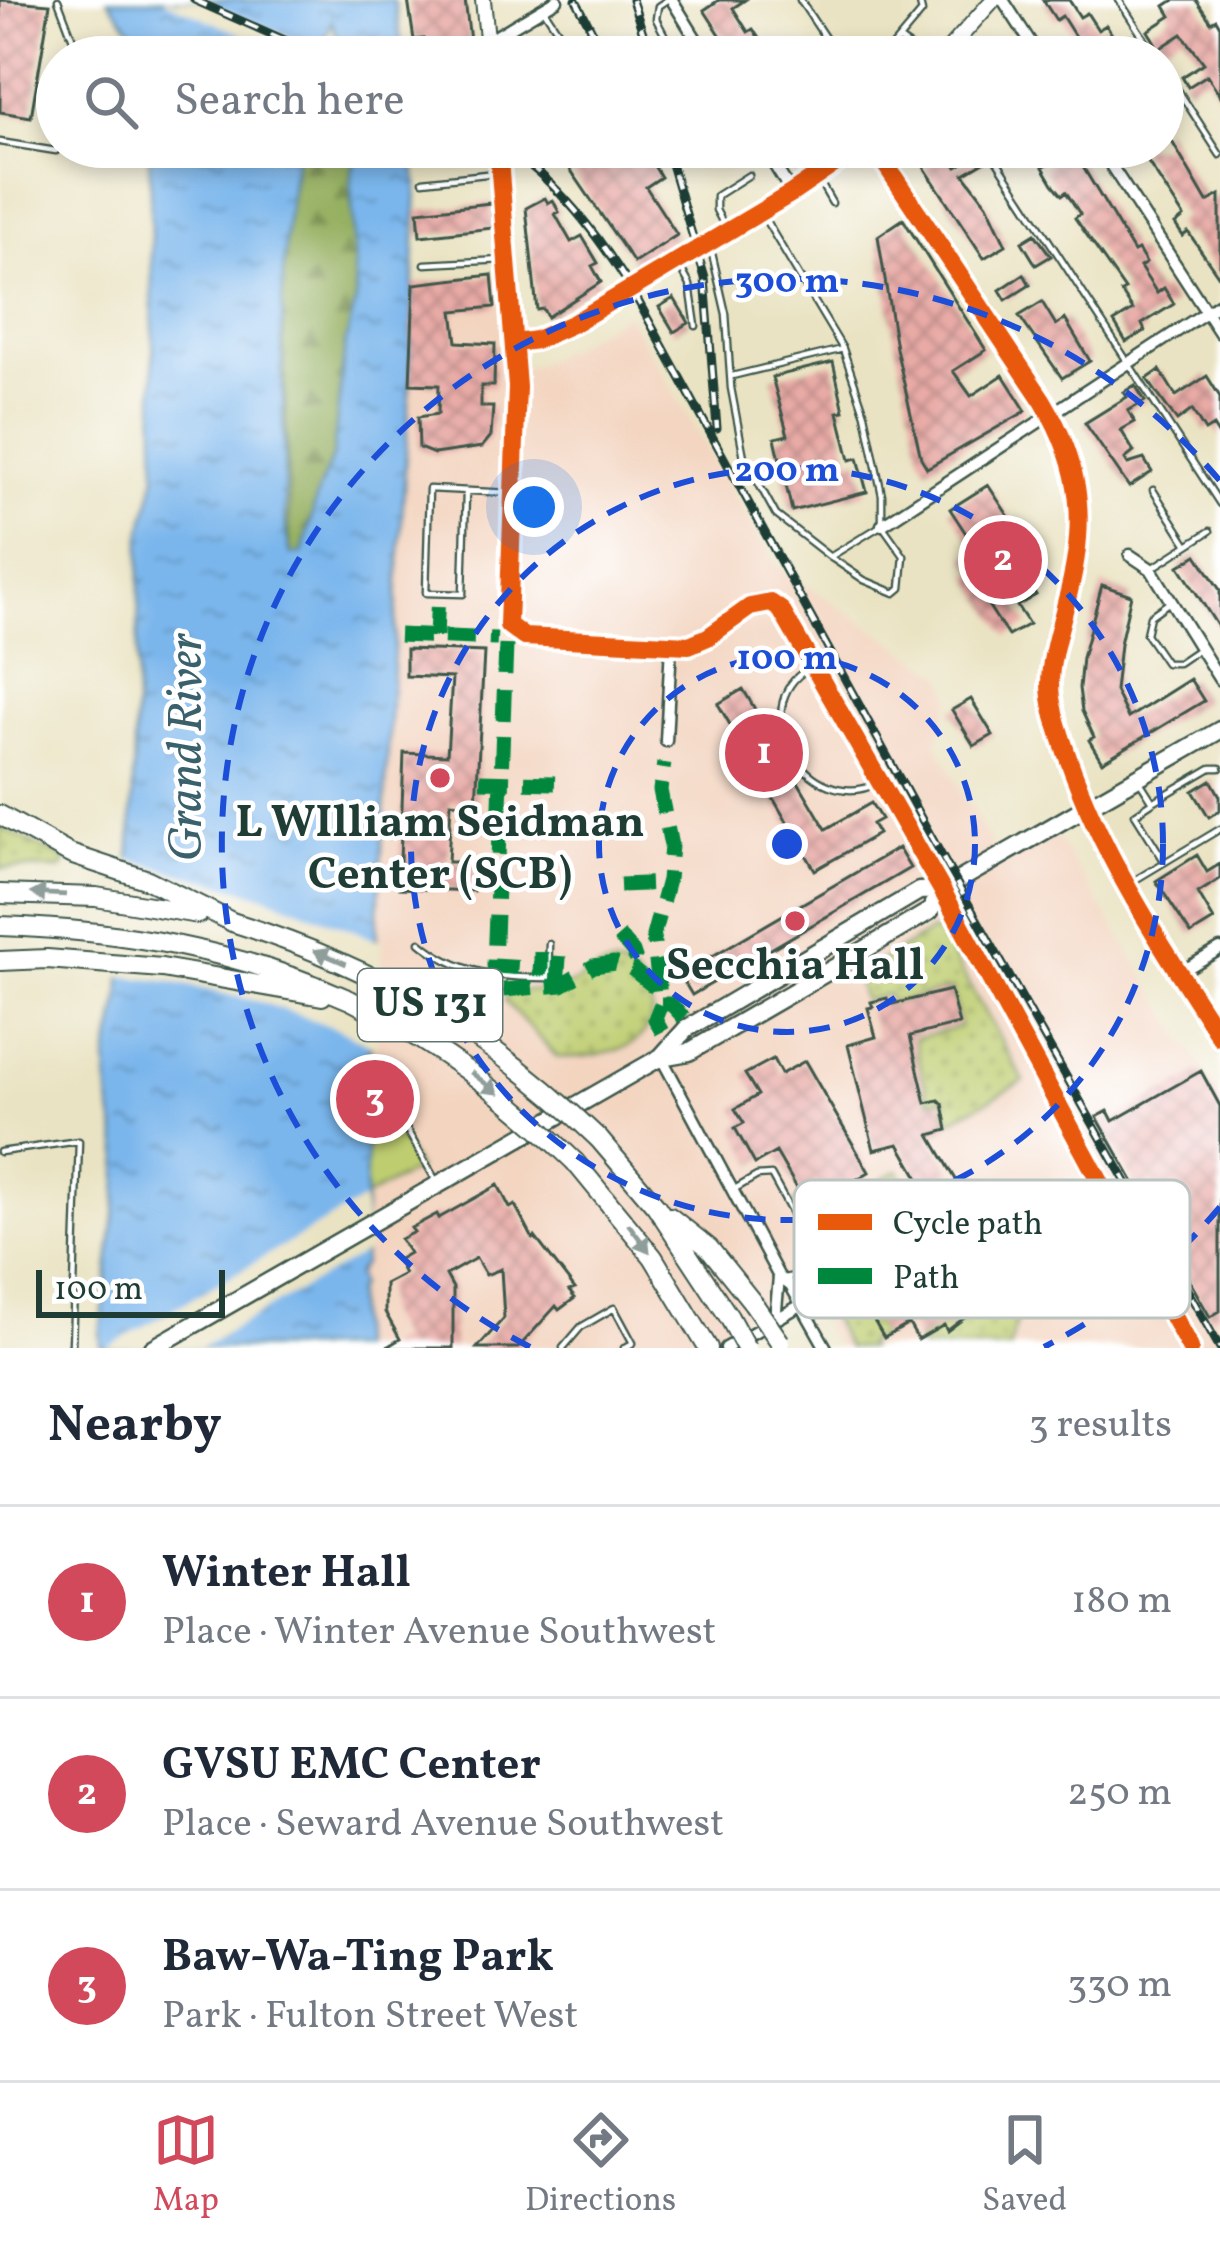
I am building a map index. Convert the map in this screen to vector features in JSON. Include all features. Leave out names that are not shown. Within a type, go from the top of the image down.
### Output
[{"type":"highway","points":[[0,815],[39,840],[148,880],[232,922]]},
{"type":"highway","name":"US 131","points":[[0,894],[96,897],[232,922],[322,953],[435,1008],[502,1054],[599,1139],[656,1206],[746,1348]]},
{"type":"highway","name":"US 131","points":[[0,926],[156,938],[236,958],[350,1000],[422,1040],[476,1076],[575,1162],[632,1227],[697,1338]]},
{"type":"highway","points":[[0,961],[162,968],[350,1000]]},
{"type":"highway","points":[[656,1206],[709,1249],[782,1345]]},
{"type":"main road","points":[[153,1348],[661,1057],[686,1029],[919,891],[942,890],[1220,730]]},
{"type":"street","points":[[483,0],[487,36]]},
{"type":"street","points":[[506,36],[556,0]]},
{"type":"street","points":[[669,0],[693,36]]},
{"type":"street","points":[[960,36],[992,0]]},
{"type":"street","points":[[1003,0],[1026,36]]},
{"type":"street","points":[[501,168],[516,343],[506,620],[512,632],[524,637],[671,645],[701,641],[757,604],[771,603],[787,618],[942,890],[1099,1180]]},
{"type":"street","points":[[776,168],[792,193]]},
{"type":"street","points":[[516,343],[554,334],[830,168]]},
{"type":"street","points":[[888,168],[1052,415],[1082,509],[1080,553],[1057,637],[1050,684],[1058,728],[1087,806],[1125,886],[1220,1037]]},
{"type":"street","points":[[1113,168],[1220,333]]},
{"type":"street","points":[[882,525],[1220,303]]},
{"type":"street","points":[[1130,555],[1150,569],[1220,680]]},
{"type":"street","points":[[666,741],[671,645]]},
{"type":"street","points":[[1179,973],[1220,949]]},
{"type":"street","points":[[661,1057],[779,1277],[794,1292]]},
{"type":"street","points":[[767,1324],[776,1310],[779,1277]]},
{"type":"street","points":[[726,1348],[794,1309]]},
{"type":"street","points":[[809,1318],[826,1348]]},
{"type":"street","points":[[1174,1318],[1190,1348]]},
{"type":"lane","points":[[58,0],[71,36]]},
{"type":"lane","points":[[665,36],[656,19],[658,6],[669,0]]},
{"type":"lane","points":[[800,0],[824,36]]},
{"type":"lane","points":[[904,36],[922,12],[919,0]]},
{"type":"lane","points":[[1119,0],[1142,36]]},
{"type":"lane","points":[[543,8],[561,36]]},
{"type":"lane","points":[[1184,99],[1220,155]]},
{"type":"lane","points":[[0,142],[36,148]]},
{"type":"lane","points":[[1002,168],[1220,504]]},
{"type":"lane","points":[[423,181],[501,173]]},
{"type":"lane","points":[[727,231],[716,210],[716,196],[749,175]]},
{"type":"lane","points":[[817,177],[832,203]]},
{"type":"lane","points":[[709,241],[726,314],[739,441],[754,481],[776,515],[830,557],[895,593],[901,588],[904,556],[882,525],[882,495],[865,414],[843,350],[761,211]]},
{"type":"lane","points":[[425,264],[509,260]]},
{"type":"lane","points":[[676,260],[690,285],[696,326]]},
{"type":"lane","points":[[730,377],[843,350]]},
{"type":"lane","points":[[466,492],[463,594],[426,593],[429,489],[511,493]]},
{"type":"lane","points":[[1153,490],[1188,545]]},
{"type":"lane","points":[[830,557],[882,525]]},
{"type":"lane","points":[[1150,569],[1210,531]]},
{"type":"lane","points":[[1171,601],[1157,609],[1147,625],[1146,634],[1154,647],[1171,664],[1200,648]]},
{"type":"lane","points":[[814,666],[797,677],[784,700],[789,749],[807,774],[833,788],[856,789],[880,782]]},
{"type":"lane","points":[[1165,862],[1135,814],[1211,768],[1220,768]]},
{"type":"lane","points":[[1137,777],[1153,802]]},
{"type":"lane","points":[[1125,886],[1220,829]]},
{"type":"lane","points":[[420,942],[449,963],[517,978],[548,978],[549,944]]},
{"type":"lane","points":[[400,1118],[438,1184]]},
{"type":"lane","points":[[0,1152],[79,1141],[69,1348]]},
{"type":"lane","points":[[733,1190],[757,1176],[771,1175],[794,1216]]},
{"type":"lane","points":[[779,1277],[794,1278]]},
{"type":"lane","points":[[563,1348],[581,1327],[614,1308],[633,1342],[624,1348]]},
{"type":"shaded area","points":[[501,274],[506,372],[537,365],[627,314],[775,565],[943,675],[951,698],[936,743],[998,857],[1051,827],[1220,1096],[1220,1348],[836,1348],[819,1318],[1190,1318],[1190,1180],[794,1180],[794,1287],[689,1348],[357,1348],[355,1292],[356,1275],[363,1264],[369,1062],[410,388],[412,286]]},
{"type":"green space","points":[[295,168],[353,168],[356,301],[345,345],[333,455],[302,554],[290,555],[282,290]]},
{"type":"green space","points":[[0,827],[66,860],[61,869],[0,868]]},
{"type":"green space","points":[[931,931],[940,934],[1024,1081],[948,1122],[945,1097],[929,1101],[914,1039],[960,1027],[952,989],[892,1003],[887,994],[863,1001],[856,976]]},
{"type":"green space","points":[[615,966],[638,979],[652,1012],[642,1035],[615,1051],[557,1057],[505,1001],[512,992],[557,989]]},
{"type":"green space","points":[[369,1062],[385,1064],[380,1133],[401,1139],[417,1169],[363,1199]]},
{"type":"green space","points":[[898,1170],[904,1180],[880,1180]]},
{"type":"green space","points":[[832,1318],[872,1318],[882,1335],[866,1343],[868,1348],[847,1348]]},
{"type":"green space","points":[[964,1318],[1017,1318],[1010,1348],[922,1348],[918,1340],[944,1325],[948,1330]]},
{"type":"water","points":[[108,0],[394,0],[400,36],[337,36],[332,21],[326,36],[136,36]]},
{"type":"water","name":"Grand River","points":[[149,168],[295,168],[282,300],[284,504],[291,554],[302,554],[333,455],[345,345],[356,300],[353,168],[415,168],[410,388],[369,1062],[363,1264],[356,1275],[355,1292],[357,1348],[101,1348],[119,1150],[107,1062],[120,997],[131,841],[141,536],[156,475]]},
{"type":"pier","points":[[163,0],[204,0],[286,36],[244,36]]},
{"type":"pier","points":[[124,858],[266,896],[383,942],[376,1048],[264,1003],[172,982],[116,976]]},
{"type":"pier","points":[[363,1200],[368,1251],[200,1348],[106,1348]]},
{"type":"building","points":[[0,0],[50,4],[45,36],[36,36],[31,117],[0,112]]},
{"type":"building","points":[[408,0],[465,0],[469,36],[413,36]]},
{"type":"building","points":[[719,0],[745,0],[733,8],[748,32],[753,29],[757,36],[721,36],[704,10]]},
{"type":"building","points":[[1043,0],[1069,0],[1080,17],[1087,13],[1098,30],[1106,25],[1113,36],[1075,36],[1062,16],[1056,20]]},
{"type":"building","points":[[1174,0],[1196,0],[1211,22],[1216,19],[1220,26],[1220,95],[1207,75],[1188,87],[1184,76],[1204,63],[1182,34],[1151,36],[1148,31],[1171,16],[1165,6]]},
{"type":"building","points":[[1184,162],[1207,202],[1220,195],[1220,278],[1188,232],[1183,236],[1175,224],[1184,217],[1152,168],[1184,168]]},
{"type":"building","points":[[569,168],[655,168],[661,177],[646,187],[677,235],[634,263]]},
{"type":"building","points":[[925,168],[974,168],[964,174],[987,204],[1006,245],[984,258]]},
{"type":"building","points":[[1044,168],[1084,168],[1134,252],[1138,250],[1146,263],[1140,267],[1157,293],[1164,288],[1174,304],[1142,324],[1145,331],[1126,342],[1114,322],[1133,310],[1121,292],[1125,290],[1075,218],[1080,214],[1066,192],[1062,195]]},
{"type":"building","points":[[545,198],[548,203],[553,200],[559,212],[555,214],[571,242],[582,236],[598,263],[592,266],[601,282],[547,317],[543,309],[537,310],[526,208]]},
{"type":"building","points":[[491,203],[493,228],[420,236],[418,211]]},
{"type":"building","points":[[903,219],[986,350],[953,371],[971,396],[1003,375],[1026,411],[927,468],[896,348],[878,236]]},
{"type":"building","points":[[1035,234],[1051,256],[1036,265],[1022,242]]},
{"type":"building","points":[[1024,274],[1030,285],[1006,300],[1000,290]]},
{"type":"building","points":[[492,275],[495,307],[453,311],[457,342],[495,344],[494,386],[481,386],[481,407],[493,407],[491,436],[482,447],[434,454],[419,448],[418,417],[438,414],[439,385],[410,384],[414,284]]},
{"type":"building","points":[[674,298],[689,323],[674,332],[659,307]]},
{"type":"building","points":[[1042,302],[1056,325],[1065,319],[1090,361],[1062,378],[1019,316]]},
{"type":"building","points":[[833,362],[844,411],[838,412],[850,460],[858,458],[867,492],[792,511],[775,438],[788,435],[772,377]]},
{"type":"building","points":[[1160,370],[1176,396],[1207,376],[1220,397],[1220,437],[1213,426],[1205,431],[1192,410],[1177,421],[1147,379]]},
{"type":"building","points":[[1135,385],[1145,401],[1128,411],[1135,422],[1121,430],[1134,452],[1125,459],[1128,464],[1144,459],[1152,472],[1129,487],[1085,423],[1127,397],[1124,392]]},
{"type":"building","points":[[988,485],[1040,564],[1024,575],[1036,595],[1017,606],[1029,624],[1008,636],[970,577],[977,573],[966,557],[976,549],[950,509]]},
{"type":"building","points":[[1197,555],[1220,590],[1220,630],[1179,566]]},
{"type":"building","points":[[1102,585],[1131,595],[1115,691],[1128,718],[1190,679],[1204,701],[1102,762],[1089,740],[1094,737],[1082,711],[1079,688],[1082,658]]},
{"type":"building","name":"L WIlliam Seidman Center (SCB)","points":[[406,649],[484,652],[476,804],[451,802],[448,862],[473,862],[473,891],[399,888],[404,753],[447,755],[452,678],[406,676]]},
{"type":"building","points":[[743,689],[826,829],[871,803],[881,819],[872,824],[878,834],[815,870],[718,704]]},
{"type":"building","points":[[971,699],[993,735],[974,746],[952,710]]},
{"type":"building","points":[[1211,780],[1220,796],[1220,810],[1209,817],[1193,791]]},
{"type":"building","name":"Secchia Hall","points":[[898,848],[910,868],[692,995],[680,975]]},
{"type":"building","points":[[1197,855],[1207,872],[1220,864],[1220,879],[1198,893],[1214,920],[1191,934],[1156,881]]},
{"type":"building","points":[[950,990],[959,1024],[910,1036],[926,1103],[939,1100],[943,1104],[948,1130],[930,1135],[956,1180],[920,1180],[899,1144],[874,1150],[848,1045],[876,1037],[868,1008],[873,1007],[871,1002],[887,998],[889,1005]]},
{"type":"building","points":[[773,1059],[781,1074],[805,1061],[869,1172],[856,1180],[794,1183],[776,1152],[755,1164],[735,1128],[744,1123],[735,1109],[758,1095],[745,1074]]},
{"type":"building","points":[[1201,1071],[1220,1106],[1220,1311],[1210,1317],[1190,1282],[1190,1180],[1133,1180],[1097,1117],[1108,1111],[1113,1121]]},
{"type":"building","points":[[498,1185],[510,1208],[515,1205],[533,1239],[575,1289],[569,1291],[575,1298],[559,1310],[556,1306],[518,1348],[477,1348],[504,1318],[501,1269],[486,1275],[476,1258],[446,1275],[453,1288],[453,1348],[385,1348],[400,1339],[385,1312],[385,1284],[404,1274],[397,1260],[409,1253],[400,1239],[414,1232],[411,1228]]},
{"type":"building","points":[[872,1318],[964,1318],[947,1331],[944,1325],[918,1340],[909,1324],[884,1338]]},
{"type":"railway","points":[[194,0],[275,36]]},
{"type":"railway","points":[[576,0],[595,36]]},
{"type":"railway","points":[[632,0],[644,36]]},
{"type":"railway","points":[[532,168],[576,211],[631,288],[1125,1180]]},
{"type":"railway","points":[[672,168],[705,278],[717,428]]},
{"type":"railway","points":[[1190,1295],[1220,1348]]},
{"type":"marked path","points":[[436,637],[438,593]]},
{"type":"marked path","points":[[399,635],[497,639]]},
{"type":"marked path","points":[[506,645],[494,966],[541,969],[541,952]]},
{"type":"marked path","points":[[662,1032],[655,1019],[661,1004],[653,936],[668,880],[671,846],[660,790],[664,763]]},
{"type":"marked path","points":[[480,781],[556,783]]},
{"type":"marked path","points":[[620,885],[667,883]]},
{"type":"marked path","points":[[619,936],[633,952],[640,973]]},
{"type":"marked path","points":[[557,986],[560,944]]},
{"type":"marked path","points":[[503,990],[562,985],[594,966],[614,963],[632,969],[657,989]]},
{"type":"marked path","points":[[661,1004],[671,1004],[684,1018]]},
{"type":"cycle path","points":[[500,168],[517,387],[508,625],[524,637],[689,645],[750,607],[771,603],[781,610],[942,890],[1099,1180]]},
{"type":"cycle path","points":[[516,343],[536,340],[574,323],[828,168]]},
{"type":"cycle path","points":[[888,168],[1043,401],[1067,451],[1079,524],[1073,575],[1050,674],[1056,720],[1081,793],[1115,865],[1220,1037]]},
{"type":"cycle path","points":[[1174,1318],[1190,1348]]},
{"type":"place","name":"GVSU EMC Center","points":[[1003,560]]},
{"type":"place","name":"Winter Hall","points":[[764,753]]},
{"type":"place","name":"L WIlliam Seidman Center (SCB)","points":[[440,778]]},
{"type":"place","name":"Secchia Hall","points":[[795,921]]},
{"type":"place","name":"Baw-Wa-Ting Park","points":[[375,1099]]}]
